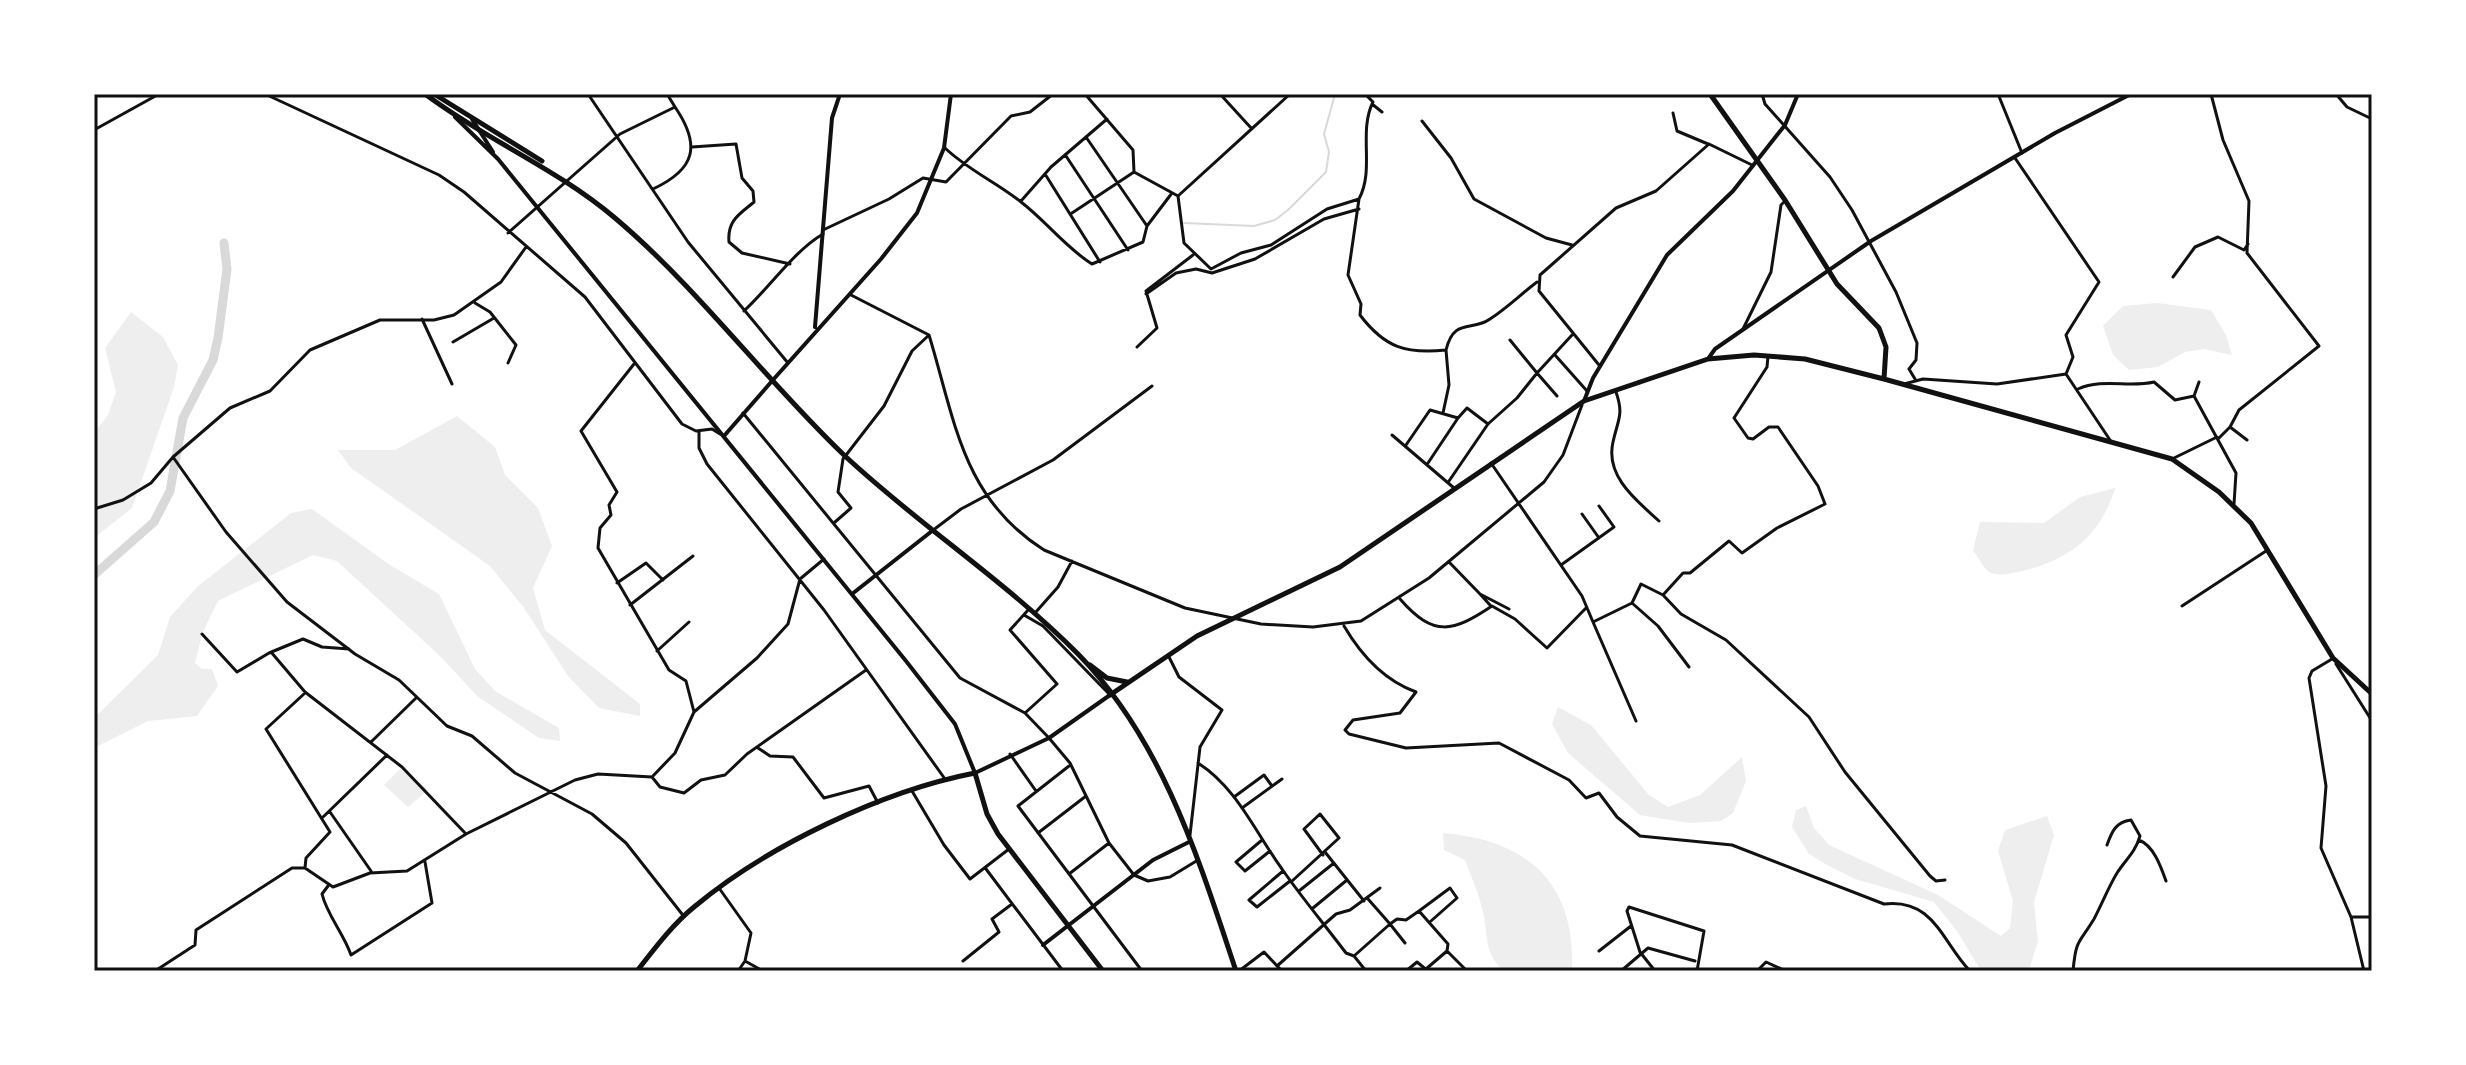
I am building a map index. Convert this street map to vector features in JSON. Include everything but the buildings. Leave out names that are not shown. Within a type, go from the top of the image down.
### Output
[{"type":"main road","points":[[425,94],[454,116],[548,168]]},
{"type":"main road","points":[[1710,94],[1785,200],[1827,270],[1879,328],[1886,347],[1884,379]]},
{"type":"main road","points":[[436,95],[566,180],[615,218],[846,456],[1107,678],[1130,682]]},
{"type":"main road","points":[[1110,695],[1231,618],[1328,574],[1584,401],[1708,359],[1768,355],[1805,359],[1884,379],[2172,459],[2234,504],[2269,549],[2333,658],[2372,694]]},
{"type":"main road","points":[[1081,657],[1110,695],[1169,788],[1199,859],[1237,971]]},
{"type":"main road","points":[[637,971],[685,915],[719,888],[822,825],[945,779],[975,773],[987,814],[1009,849],[1103,971]]},
{"type":"street","points":[[94,130],[159,94]]},
{"type":"street","points":[[265,94],[439,175],[464,192],[508,233],[564,276],[600,312],[634,364],[682,424],[699,431],[712,429],[724,436]]},
{"type":"street","points":[[588,94],[688,242],[788,363]]},
{"type":"street","points":[[653,189],[681,172],[692,147],[689,129],[667,94]]},
{"type":"street","points":[[815,330],[832,118],[840,94]]},
{"type":"street","points":[[724,436],[903,233],[933,178],[944,148],[951,94]]},
{"type":"street","points":[[744,311],[823,232],[923,178],[946,182],[1011,116],[1030,112],[1053,94]]},
{"type":"street","points":[[1085,94],[1133,150],[1134,172]]},
{"type":"street","points":[[1220,94],[1252,129]]},
{"type":"street","points":[[1178,196],[1290,94]]},
{"type":"street","points":[[1365,94],[1382,112]]},
{"type":"street","points":[[1762,94],[1765,104],[1830,177],[1871,241],[1917,343],[1916,360],[1909,369],[1915,379]]},
{"type":"street","points":[[850,294],[929,335],[958,441],[985,495],[1026,539],[1174,605],[1261,624],[1344,626],[1361,621],[1400,599],[1544,482],[1563,455],[1587,391],[1667,255],[1725,200],[1785,125],[1798,94]]},
{"type":"street","points":[[1998,94],[2022,153]]},
{"type":"street","points":[[1708,359],[1715,349],[1871,241],[2131,94]]},
{"type":"street","points":[[2172,459],[2218,438],[2230,427],[2239,410],[2319,346],[2247,253],[2249,201],[2223,140],[2211,94]]},
{"type":"street","points":[[2336,94],[2347,107],[2372,119]]},
{"type":"street","points":[[1372,104],[1365,143],[1367,167],[1348,275],[1361,304],[1360,315],[1384,343],[1424,351],[1446,350]]},
{"type":"street","points":[[508,233],[617,137],[675,107]]},
{"type":"street","points":[[1673,113],[1677,131],[1752,165]]},
{"type":"street","points":[[467,114],[498,159]]},
{"type":"street","points":[[454,116],[498,159],[852,594],[955,724],[975,773],[1049,738],[1110,695],[1029,613]]},
{"type":"street","points":[[1021,201],[1045,174],[1107,119]]},
{"type":"street","points":[[1422,121],[1451,158],[1474,199],[1546,238],[1572,245]]},
{"type":"street","points":[[944,148],[964,167],[985,176],[1021,201],[1092,264],[1128,250],[1147,238],[1147,226],[1086,136]]},
{"type":"street","points":[[692,147],[736,144],[742,178],[753,191],[754,202],[733,218],[729,242],[742,253],[790,264]]},
{"type":"street","points":[[1601,366],[1572,335],[1539,291],[1540,275],[1616,208],[1662,186],[1708,144]]},
{"type":"street","points":[[1065,155],[1128,250]]},
{"type":"street","points":[[2015,158],[2099,282],[2066,335],[2073,357],[2066,374]]},
{"type":"street","points":[[1072,213],[1134,172]]},
{"type":"street","points":[[1134,172],[1178,196]]},
{"type":"street","points":[[1045,174],[1100,262]]},
{"type":"street","points":[[1147,226],[1172,193]]},
{"type":"street","points":[[1178,196],[1184,243],[1204,267],[1217,267],[1241,253],[1271,245],[1327,209],[1359,199]]},
{"type":"street","points":[[1742,332],[1771,272],[1781,205],[1785,200]]},
{"type":"street","points":[[1146,294],[1176,273],[1196,269],[1212,273],[1255,259],[1324,219],[1359,209]]},
{"type":"street","points":[[2173,277],[2201,243],[2218,237],[2244,250],[2248,244]]},
{"type":"street","points":[[94,509],[135,494],[151,483],[173,457],[230,408],[270,391],[310,350],[327,340],[380,320],[454,315],[501,282],[526,247]]},
{"type":"street","points":[[1146,294],[1193,255]]},
{"type":"street","points":[[1443,413],[1449,385],[1446,350],[1455,331],[1472,323],[1487,322],[1539,281]]},
{"type":"street","points":[[1137,347],[1157,328],[1146,294]]},
{"type":"street","points":[[475,303],[494,318],[516,345],[508,363]]},
{"type":"street","points":[[453,342],[494,318]]},
{"type":"street","points":[[422,319],[452,384]]},
{"type":"street","points":[[835,522],[851,508],[838,492],[846,456],[884,406],[912,351],[929,335]]},
{"type":"street","points":[[1449,481],[1488,424],[1517,398],[1572,335]]},
{"type":"street","points":[[1510,340],[1557,396]]},
{"type":"street","points":[[1554,353],[1587,391]]},
{"type":"street","points":[[1663,595],[1683,573],[1690,573],[1729,541],[1742,553],[1777,528],[1825,504],[1818,486],[1778,427],[1769,427],[1753,439],[1748,438],[1734,418],[1767,367],[1768,355]]},
{"type":"street","points":[[634,364],[581,431],[617,492],[609,505],[612,514],[601,525],[598,539],[601,557],[669,670],[686,681],[694,712]]},
{"type":"street","points":[[1902,385],[1915,379],[1997,384],[2066,374]]},
{"type":"street","points":[[2066,374],[2110,440]]},
{"type":"street","points":[[2078,389],[2096,383],[2138,387],[2154,382],[2175,400],[2194,396]]},
{"type":"street","points":[[2199,382],[2194,396],[2236,473],[2234,504]]},
{"type":"street","points":[[852,594],[932,531],[985,495],[1053,460],[1152,386]]},
{"type":"street","points":[[1615,388],[1622,411],[1611,453],[1613,464],[1626,490],[1659,521]]},
{"type":"street","points":[[1428,463],[1467,408],[1488,424]]},
{"type":"street","points":[[1406,445],[1430,410],[1458,418]]},
{"type":"street","points":[[743,413],[960,678],[1025,713],[1049,738],[1071,765],[1109,843],[1134,875],[1148,881],[1170,877],[1199,859]]},
{"type":"street","points":[[2230,427],[2247,440]]},
{"type":"street","points":[[699,431],[701,455],[767,542],[800,579],[945,779]]},
{"type":"street","points":[[1392,435],[1454,488]]},
{"type":"street","points":[[173,457],[226,532],[279,594],[349,649],[399,680],[447,726],[472,736],[507,767],[606,825],[685,915]]},
{"type":"street","points":[[1491,463],[1521,503],[1586,608],[1636,721]]},
{"type":"street","points":[[1561,565],[1614,527],[1599,506]]},
{"type":"street","points":[[1582,514],[1599,538]]},
{"type":"street","points":[[2182,606],[2269,549]]},
{"type":"street","points":[[629,606],[693,556]]},
{"type":"street","points":[[652,777],[678,749],[694,712],[757,658],[788,624],[800,579],[824,559]]},
{"type":"street","points":[[1025,713],[1057,684],[1010,630],[1058,587],[1072,561]]},
{"type":"street","points":[[1449,562],[1492,606],[1515,619],[1547,648],[1586,608]]},
{"type":"street","points":[[616,584],[646,563],[663,580]]},
{"type":"street","points":[[1593,622],[1632,603],[1639,585],[1663,595],[1681,614],[1726,640],[1809,717],[1845,772],[1933,879],[1945,880]]},
{"type":"street","points":[[1480,594],[1509,609]]},
{"type":"street","points":[[1400,599],[1427,623],[1442,628],[1463,625],[1492,606]]},
{"type":"street","points":[[1632,603],[1658,626],[1689,667]]},
{"type":"street","points":[[657,651],[689,622]]},
{"type":"street","points":[[1344,626],[1370,662],[1398,684],[1416,692],[1400,713],[1353,720],[1345,730],[1349,734],[1406,748],[1488,742],[1508,746],[1569,780],[1586,798],[1599,793],[1617,817],[1640,836],[1732,845],[1884,904],[1899,902],[1932,917],[1970,971]]},
{"type":"street","points":[[202,634],[234,672],[303,639],[322,647],[349,649]]},
{"type":"street","points":[[271,652],[305,692],[428,790],[466,834]]},
{"type":"street","points":[[1043,945],[1134,875],[1191,838],[1200,747],[1222,710],[1179,677],[1169,655]]},
{"type":"street","points":[[2364,971],[2351,917],[2332,880],[2319,839],[2326,786],[2309,678],[2312,671],[2333,658],[2372,721]]},
{"type":"street","points":[[425,860],[432,903],[351,955],[343,934],[324,902],[322,894],[328,886],[372,872],[399,874],[466,834],[590,775],[652,777],[668,790],[684,793],[701,780],[722,777],[866,669]]},
{"type":"street","points":[[305,692],[266,729],[330,836],[306,858],[305,868]]},
{"type":"street","points":[[371,742],[416,698]]},
{"type":"street","points":[[757,748],[770,756],[793,757],[824,798],[869,786],[878,803]]},
{"type":"street","points":[[1010,754],[1036,791]]},
{"type":"street","points":[[322,818],[387,755]]},
{"type":"street","points":[[1198,763],[1216,775],[1234,797],[1290,881],[1346,953],[1354,956],[1366,971]]},
{"type":"street","points":[[1071,765],[1018,806],[1142,971]]},
{"type":"street","points":[[1234,797],[1264,775],[1272,786]]},
{"type":"street","points":[[1242,808],[1282,779]]},
{"type":"street","points":[[912,791],[944,845],[970,879],[1009,849]]},
{"type":"street","points":[[1038,834],[1086,796]]},
{"type":"street","points":[[330,812],[372,872]]},
{"type":"street","points":[[1283,871],[1249,900],[1257,907],[1324,854],[1339,836],[1320,814],[1304,829],[1324,854],[1334,863],[1347,880],[1405,943]]},
{"type":"street","points":[[2073,971],[2075,947],[2081,933],[2092,921],[2119,870],[2136,852],[2139,840],[2131,820],[2122,821],[2113,830],[2107,845]]},
{"type":"street","points":[[1262,840],[1236,862],[1245,871],[1270,851]]},
{"type":"street","points":[[2139,840],[2146,843],[2161,864],[2166,881]]},
{"type":"street","points":[[1069,874],[1109,843]]},
{"type":"street","points":[[1298,891],[1334,863]]},
{"type":"street","points":[[155,971],[195,945],[196,930],[292,868],[305,868],[328,886]]},
{"type":"street","points":[[985,868],[1063,971]]},
{"type":"street","points":[[1312,908],[1347,880]]},
{"type":"street","points":[[719,888],[751,933],[745,961],[738,971]]},
{"type":"street","points":[[1277,966],[1324,923],[1366,900],[1380,888]]},
{"type":"street","points":[[1354,956],[1397,919],[1406,920],[1450,888],[1457,898],[1431,921]]},
{"type":"street","points":[[963,961],[999,932],[992,919],[1012,904]]},
{"type":"street","points":[[1655,971],[1641,953],[1631,926],[1627,911],[1632,907],[1704,931],[1697,971]]},
{"type":"street","points":[[1406,971],[1417,962],[1427,970],[1447,951],[1448,944],[1431,921],[1419,911]]},
{"type":"street","points":[[2351,917],[2372,917]]},
{"type":"street","points":[[1599,951],[1631,926]]},
{"type":"street","points":[[1621,971],[1648,948],[1697,961]]},
{"type":"street","points":[[1447,951],[1467,971]]},
{"type":"street","points":[[1237,971],[1264,952],[1282,971]]},
{"type":"street","points":[[745,961],[763,971]]},
{"type":"street","points":[[1757,971],[1766,962],[1786,971]]},
{"type":"shaded area","points":[[2157,303],[2211,310],[2226,335],[2232,355],[2204,349],[2185,352],[2158,367],[2129,370],[2113,355],[2103,326],[2123,306]]},
{"type":"shaded area","points":[[131,312],[163,337],[178,365],[174,387],[132,508],[94,538],[94,433],[108,415],[116,392],[105,348]]},
{"type":"shaded area","points":[[457,416],[495,447],[505,475],[538,508],[552,546],[533,588],[545,630],[640,704],[640,716],[599,708],[568,676],[524,608],[490,566],[351,468],[338,450],[395,450]]},
{"type":"shaded area","points":[[2115,488],[2109,506],[2091,534],[2052,561],[2018,572],[1998,574],[1988,571],[1973,551],[1980,522],[2044,523],[2080,497]]},
{"type":"shaded area","points":[[312,509],[390,565],[439,594],[475,669],[495,691],[559,728],[560,741],[539,738],[477,696],[441,657],[337,561],[313,555],[218,601],[202,634],[195,663],[202,669],[212,669],[218,686],[197,716],[148,721],[94,748],[94,718],[158,655],[170,617],[197,587],[291,513]]},
{"type":"shaded area","points":[[1558,707],[1591,725],[1649,795],[1668,807],[1700,795],[1742,757],[1746,781],[1733,813],[1721,821],[1689,823],[1640,815],[1568,753],[1552,724]]},
{"type":"shaded area","points":[[402,767],[428,790],[408,807],[384,785]]},
{"type":"shaded area","points":[[1806,806],[1814,828],[1829,845],[1938,895],[2001,936],[2010,928],[2013,901],[1998,851],[2005,830],[2047,816],[2054,835],[2034,902],[2038,941],[2030,967],[2022,971],[1981,971],[1957,931],[1934,902],[1855,879],[1809,854],[1792,827],[1796,810]]},
{"type":"shaded area","points":[[1443,833],[1499,845],[1522,856],[1540,871],[1555,890],[1565,913],[1571,940],[1572,971],[1504,971],[1497,964],[1489,949],[1482,908],[1465,860],[1444,850]]},
{"type":"waterway","points":[[1184,223],[1254,226],[1275,220],[1288,210],[1326,172],[1329,152],[1324,134],[1335,94]]},
{"type":"waterway","points":[[94,575],[154,522],[170,491],[183,418],[213,360],[218,338],[227,269],[224,243]]}]
